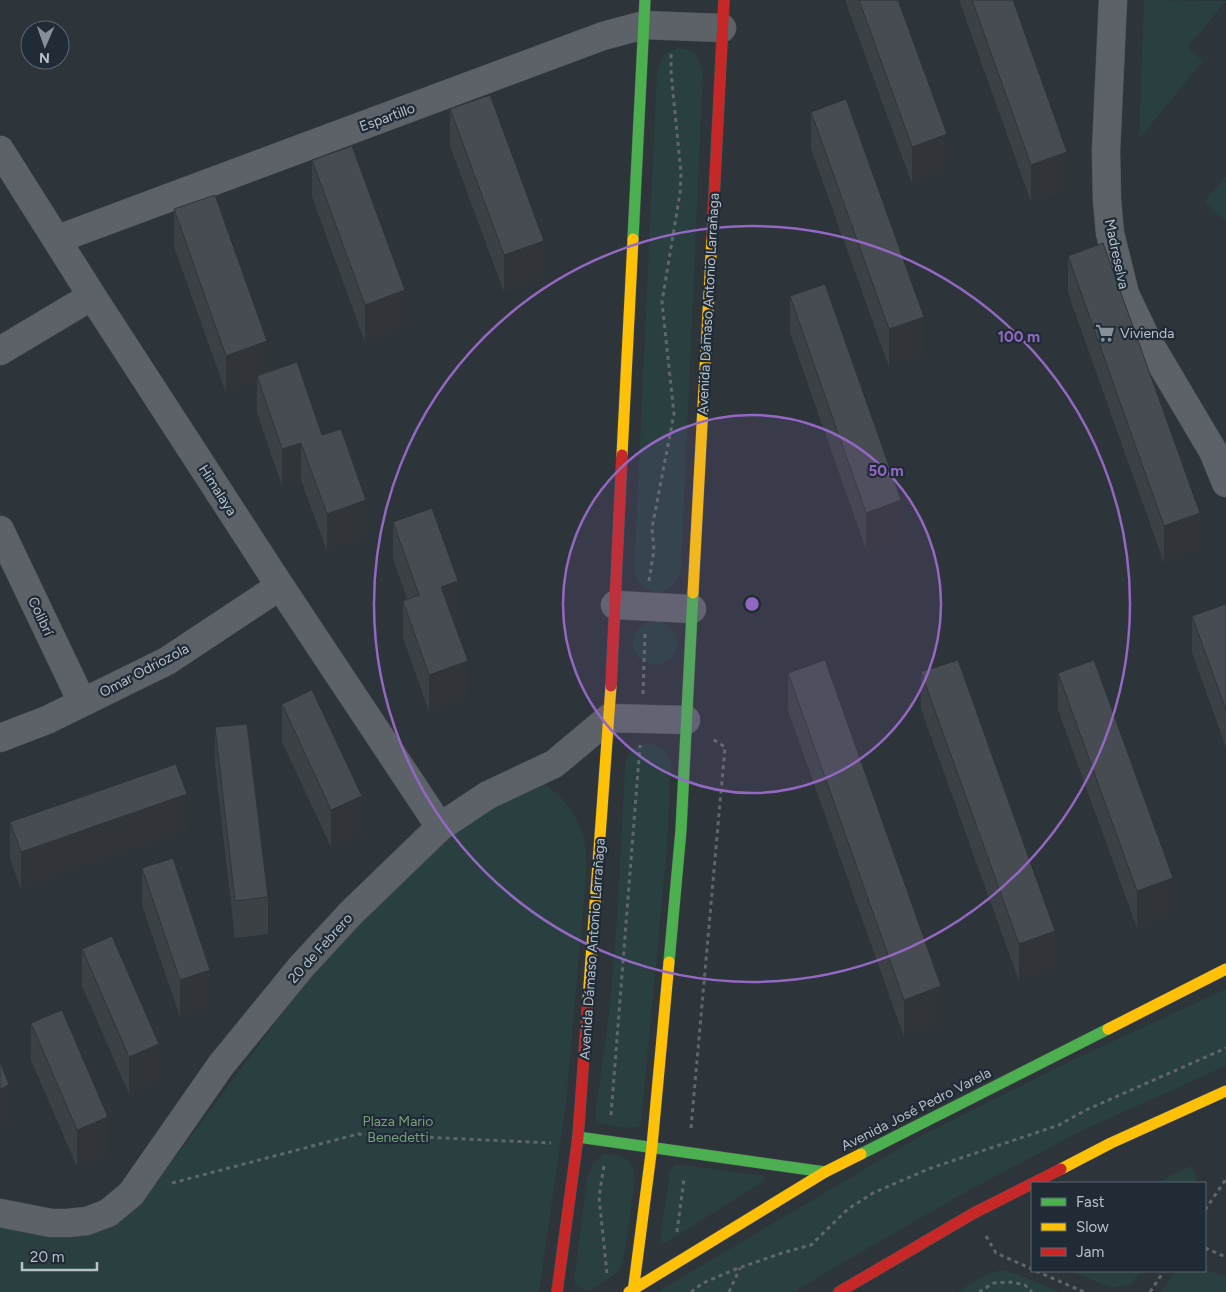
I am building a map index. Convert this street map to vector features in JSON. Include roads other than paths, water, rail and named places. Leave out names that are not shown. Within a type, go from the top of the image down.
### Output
[{"type":"street","name":"Avenida Dámaso Antonio Larrañaga","points":[[632,1291],[652,1146],[681,830],[724,0]]},
{"type":"street","name":"Madreselva","points":[[1113,0],[1106,151],[1110,233],[1125,294],[1146,338],[1214,450],[1226,483]]},
{"type":"street","name":"Avenida Dámaso Antonio Larrañaga","points":[[557,1292],[578,1141],[609,718],[645,13]]},
{"type":"street","name":"Espartillo","points":[[58,239],[603,36],[645,13],[672,27],[722,28]]},
{"type":"street","name":"Himalaya","points":[[0,150],[280,586],[440,827]]},
{"type":"street","points":[[0,351],[92,296]]},
{"type":"street","name":"Colibrí","points":[[3,544],[82,702]]},
{"type":"street","name":"Omar Odriozola","points":[[0,738],[47,720],[166,661],[280,586]]},
{"type":"street","points":[[615,605],[692,609]]},
{"type":"street","points":[[609,718],[686,720]]},
{"type":"street","name":"20 de Febrero","points":[[0,1213],[50,1223],[68,1223],[87,1221],[108,1213],[131,1194],[221,1065],[301,967],[350,913],[440,827],[488,795],[554,764],[609,718]]},
{"type":"street","name":"Avenida José Pedro Varela","points":[[632,1291],[825,1172],[1226,969]]},
{"type":"street","points":[[1035,1182],[1110,1143],[1226,1091]]},
{"type":"street","points":[[578,1141],[609,1141],[652,1146],[825,1172]]},
{"type":"street","points":[[839,1292],[974,1214],[1031,1184]]},
{"type":"place","name":"Vivienda","points":[[1105,333]]},
{"type":"park label","name":"Plaza Mario Benedetti","points":[[398,1130]]}]
